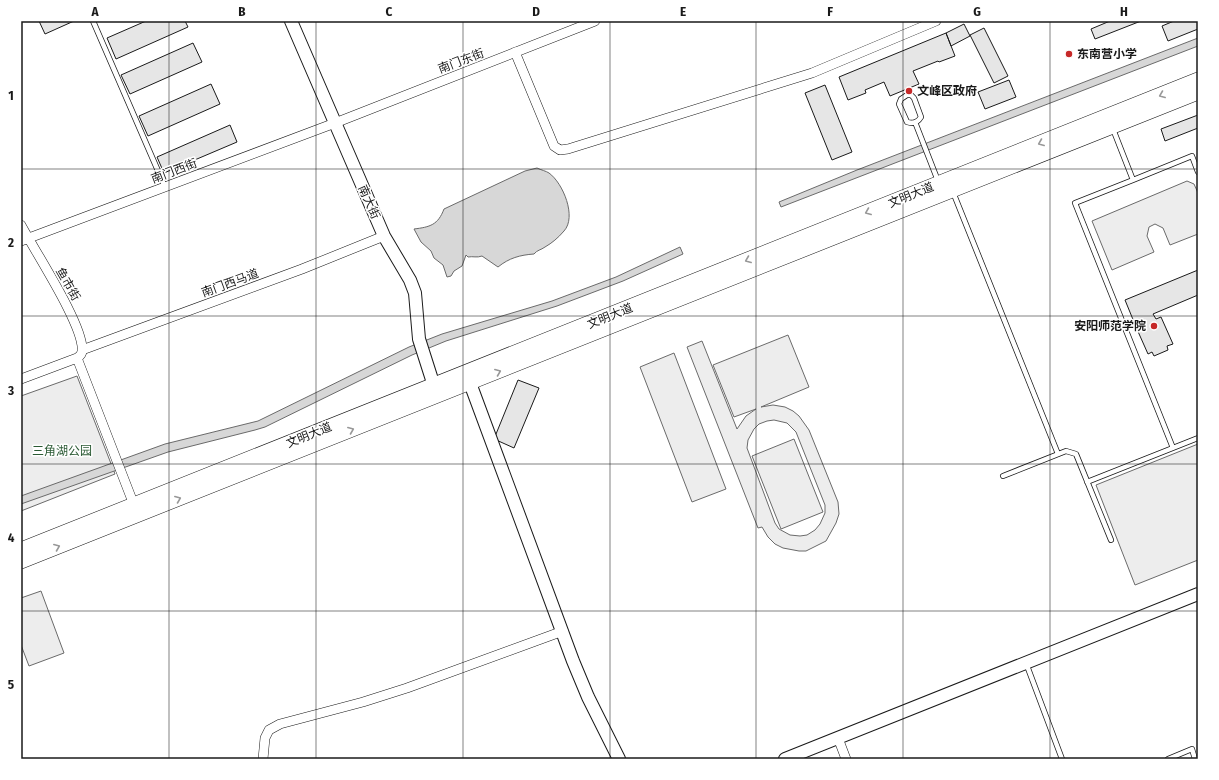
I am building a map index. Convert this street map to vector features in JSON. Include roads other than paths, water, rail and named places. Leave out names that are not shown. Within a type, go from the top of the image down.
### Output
[{"type":"main road","name":"文明大道","points":[[21,561],[470,383],[946,187],[1198,80]]},
{"type":"main road","name":"文明大道","points":[[21,550],[434,386],[946,187],[1112,127],[1198,92]]},
{"type":"street","name":"南大街","points":[[291,21],[384,236],[410,280],[415,293],[419,339],[434,386]]},
{"type":"street","name":"南门东街","points":[[335,122],[595,21]]},
{"type":"street","points":[[515,52],[554,146],[560,150],[568,149],[812,73],[936,21]]},
{"type":"street","name":"南门西街","points":[[25,240],[335,122]]},
{"type":"street","name":"鱼市街","points":[[21,224],[25,240],[68,308],[75,322],[82,342],[80,354],[115,458],[134,505]]},
{"type":"street","name":"南门西马道","points":[[21,379],[80,354],[384,236]]},
{"type":"street","points":[[470,383],[588,697],[619,759]]},
{"type":"street","points":[[785,759],[1198,594]]},
{"type":"street","points":[[263,759],[265,738],[269,730],[280,724],[363,702],[407,688],[563,631]]},
{"type":"street","points":[[838,738],[846,759]]},
{"type":"lane","points":[[93,21],[165,187]]},
{"type":"lane","points":[[911,95],[914,98],[921,117],[915,122],[910,124],[907,122],[899,104],[904,96],[911,95]]},
{"type":"lane","points":[[915,122],[923,139],[929,158],[946,187],[1058,454]]},
{"type":"lane","points":[[1112,127],[1133,180]]},
{"type":"lane","points":[[1173,448],[1075,203],[1192,156],[1198,172]]},
{"type":"lane","points":[[1087,482],[1198,438]]},
{"type":"lane","points":[[1003,476],[1066,451],[1076,454],[1110,540]]},
{"type":"lane","points":[[1026,663],[1062,759]]},
{"type":"lane","points":[[1168,759],[1192,749],[1195,759]]},
{"type":"place","name":"东南营小学","points":[[1069,54]]},
{"type":"place","name":"文峰区政府","points":[[909,91]]},
{"type":"place","name":"安阳师范学院","points":[[1154,326]]},
{"type":"park label","name":"三角湖公园","points":[[62,451]]}]
